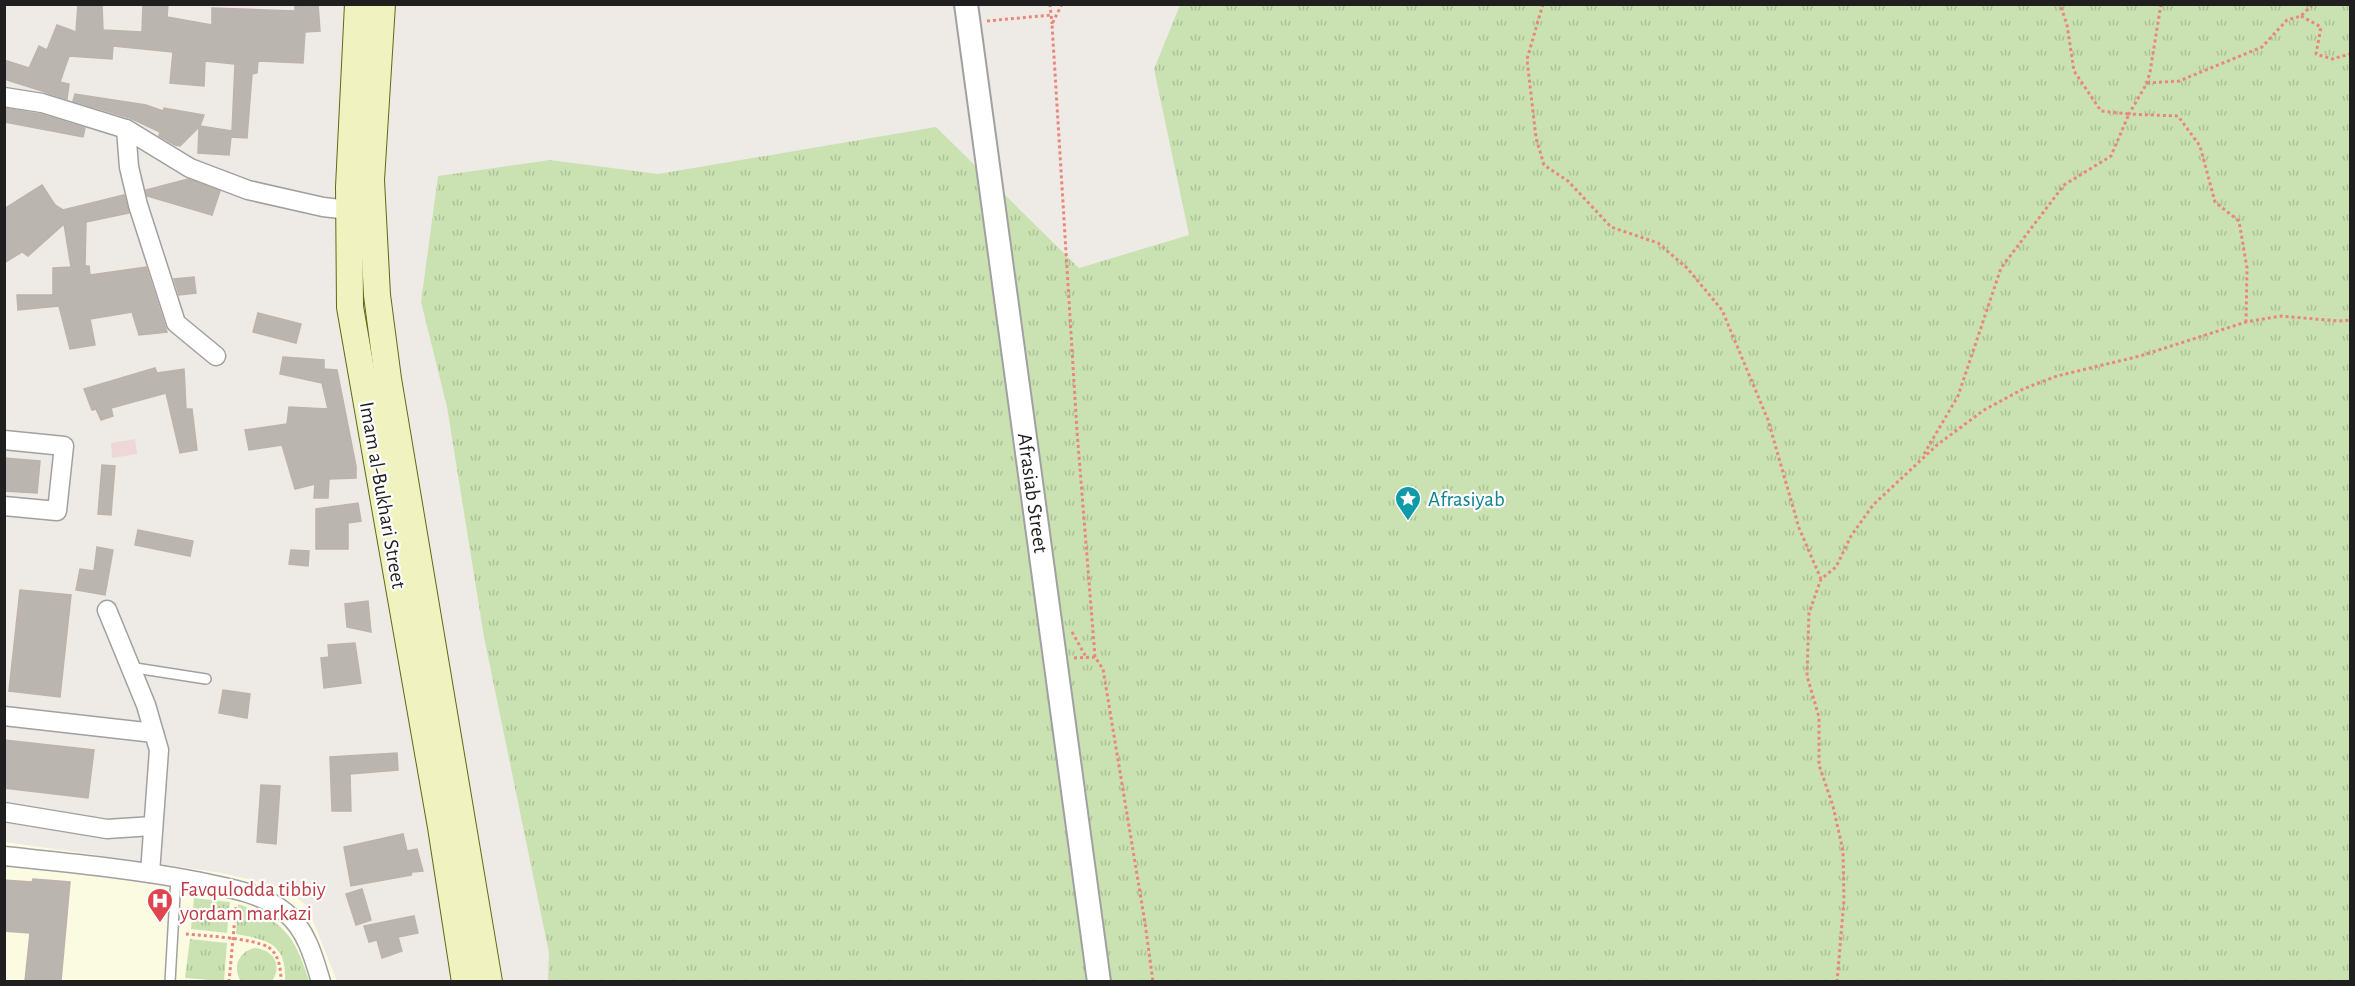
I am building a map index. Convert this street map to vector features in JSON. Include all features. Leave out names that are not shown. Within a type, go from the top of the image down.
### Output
[{"type":"main road","name":"Imam al-Bukhari Street","points":[[358,4],[349,210],[350,307],[375,380],[489,981]]},
{"type":"main road","name":"Imam al-Bukhari Street","points":[[382,4],[371,180],[377,295],[375,380],[465,981]]},
{"type":"street","name":"Afrasiab Street","points":[[971,13],[1099,981]]},
{"type":"street","points":[[4,97],[42,103],[126,129],[190,168],[248,190],[323,207],[349,210]]},
{"type":"street","points":[[126,129],[129,167],[138,205],[176,323],[216,356]]},
{"type":"street","points":[[4,440],[64,446],[57,511],[4,506]]},
{"type":"street","points":[[107,610],[146,705],[159,750],[150,873]]},
{"type":"street","points":[[4,716],[154,732]]},
{"type":"street","points":[[4,812],[107,829],[153,826]]},
{"type":"street","points":[[4,856],[150,873],[237,890],[265,899],[288,914],[303,932],[321,981]]},
{"type":"lane","points":[[129,667],[206,679]]},
{"type":"lane","points":[[170,981],[176,878]]},
{"type":"path","points":[[1050,4],[1078,442],[1095,657],[1103,669],[1145,922],[1152,981]]},
{"type":"path","points":[[1052,24],[1062,4]]},
{"type":"path","points":[[1543,4],[1527,59],[1536,138],[1544,165],[1568,182],[1611,227],[1658,243],[1687,268],[1722,310],[1768,420],[1800,528],[1821,579]]},
{"type":"path","points":[[2060,4],[2067,25],[2074,71],[2101,111],[2178,116],[2200,146],[2215,202],[2239,221],[2247,268],[2246,322]]},
{"type":"path","points":[[1922,459],[1958,396],[2001,268],[2064,185],[2111,156],[2129,114],[2147,82],[2161,4]]},
{"type":"path","points":[[2147,82],[2179,81],[2262,47],[2287,20],[2301,16],[2313,4]]},
{"type":"path","points":[[971,13],[1051,15]]},
{"type":"path","points":[[2301,16],[2320,27],[2316,54],[2332,58],[2350,54]]},
{"type":"path","points":[[1837,981],[1844,900],[1843,851],[1833,806],[1819,765],[1819,717],[1807,676],[1809,613],[1821,579],[1836,567],[1851,536],[1873,505],[1922,459],[1984,410],[2023,389],[2066,373],[2140,357],[2246,322],[2281,316],[2350,320]]},
{"type":"path","points":[[1056,660],[1095,657]]},
{"type":"path","points":[[229,981],[237,890]]},
{"type":"path","points":[[172,932],[249,942],[268,947],[277,957],[281,981]]},
{"type":"shaded area","points":[[135,439],[137,454],[112,458],[111,443]]},
{"type":"shaded area","name":"Favqulodda tibbiy yordam markazi","points":[[5,842],[222,873],[273,885],[291,893],[307,906],[337,981],[5,982]]},
{"type":"green space","name":"Afrasiyab","points":[[1180,5],[2350,5],[2350,981],[548,981],[549,953],[484,637],[447,407],[421,302],[438,176],[550,160],[658,174],[936,127],[1079,268],[1189,235],[1154,69]]},
{"type":"green space","points":[[194,898],[230,902],[227,933],[191,929]]},
{"type":"green space","points":[[238,904],[267,917],[286,932],[293,941],[309,981],[285,981],[283,958],[279,951],[266,941],[236,934]]},
{"type":"green space","points":[[190,939],[227,943],[224,981],[185,978]]},
{"type":"green space","points":[[254,948],[266,951],[274,959],[276,969],[272,981],[240,980],[237,970],[238,961],[244,953]]},
{"type":"building","points":[[78,4],[102,4],[103,30],[142,32],[143,4],[168,4],[167,17],[212,25],[212,8],[295,11],[295,6],[318,4],[320,31],[305,32],[303,63],[258,61],[257,73],[252,74],[247,138],[231,137],[229,155],[198,153],[199,127],[180,146],[175,145],[159,136],[160,132],[130,118],[73,101],[75,94],[146,105],[163,111],[164,108],[204,115],[200,126],[232,131],[235,64],[205,61],[204,86],[170,83],[173,52],[113,46],[112,59],[69,56],[60,82],[69,84],[67,99],[4,79],[4,60],[29,68],[39,46],[47,50],[57,25],[76,32]]},
{"type":"building","points":[[4,108],[39,114],[85,128],[83,137],[4,122]]},
{"type":"building","points":[[188,179],[220,191],[212,215],[147,196],[146,190]]},
{"type":"building","points":[[42,185],[55,205],[63,210],[124,195],[129,213],[86,222],[85,266],[89,266],[90,275],[146,267],[167,332],[139,335],[132,312],[90,319],[95,345],[70,349],[59,306],[18,310],[17,295],[53,295],[53,268],[71,267],[64,224],[28,256],[22,252],[4,263],[4,209]]},
{"type":"building","points":[[194,277],[196,293],[179,295],[174,279]]},
{"type":"building","points":[[258,313],[301,324],[296,343],[253,332]]},
{"type":"building","points":[[283,357],[324,360],[324,369],[337,370],[356,466],[356,478],[329,479],[328,498],[314,498],[315,484],[295,489],[282,445],[249,450],[245,430],[287,424],[289,407],[328,409],[322,383],[280,374]]},
{"type":"building","points":[[155,368],[157,373],[184,369],[186,409],[192,409],[197,450],[180,453],[166,393],[111,408],[113,416],[101,420],[96,409],[92,410],[84,389]]},
{"type":"building","points":[[4,458],[40,461],[37,493],[4,491]]},
{"type":"building","points":[[102,465],[115,466],[111,515],[98,514]]},
{"type":"building","points":[[358,503],[361,521],[348,523],[348,549],[316,549],[316,509]]},
{"type":"building","points":[[138,530],[193,541],[190,556],[135,545]]},
{"type":"building","points":[[97,547],[113,550],[105,595],[76,590],[80,569],[94,571]]},
{"type":"building","points":[[291,550],[309,551],[308,566],[289,564]]},
{"type":"building","points":[[20,590],[71,595],[60,697],[9,691]]},
{"type":"building","points":[[368,601],[371,632],[347,627],[345,604]]},
{"type":"building","points":[[355,643],[361,683],[324,688],[321,658],[329,657],[328,645]]},
{"type":"building","points":[[223,690],[250,694],[247,718],[219,713]]},
{"type":"building","points":[[4,740],[94,750],[88,798],[4,788]]},
{"type":"building","points":[[397,753],[398,770],[350,774],[351,811],[332,811],[330,757]]},
{"type":"building","points":[[261,785],[280,786],[276,844],[257,842]]},
{"type":"building","points":[[403,834],[407,851],[417,849],[423,871],[351,886],[344,847]]},
{"type":"building","points":[[33,879],[70,882],[61,981],[25,981],[30,933],[4,931],[4,880],[32,882]]},
{"type":"building","points":[[362,889],[371,920],[356,925],[346,894]]},
{"type":"building","points":[[414,916],[418,933],[398,937],[402,951],[382,958],[377,940],[369,942],[364,926]]},
{"type":"place","name":"Afrasiyab","points":[[1408,522]]},
{"type":"place","name":"Favqulodda tibbiy yordam markazi","points":[[160,924]]}]
